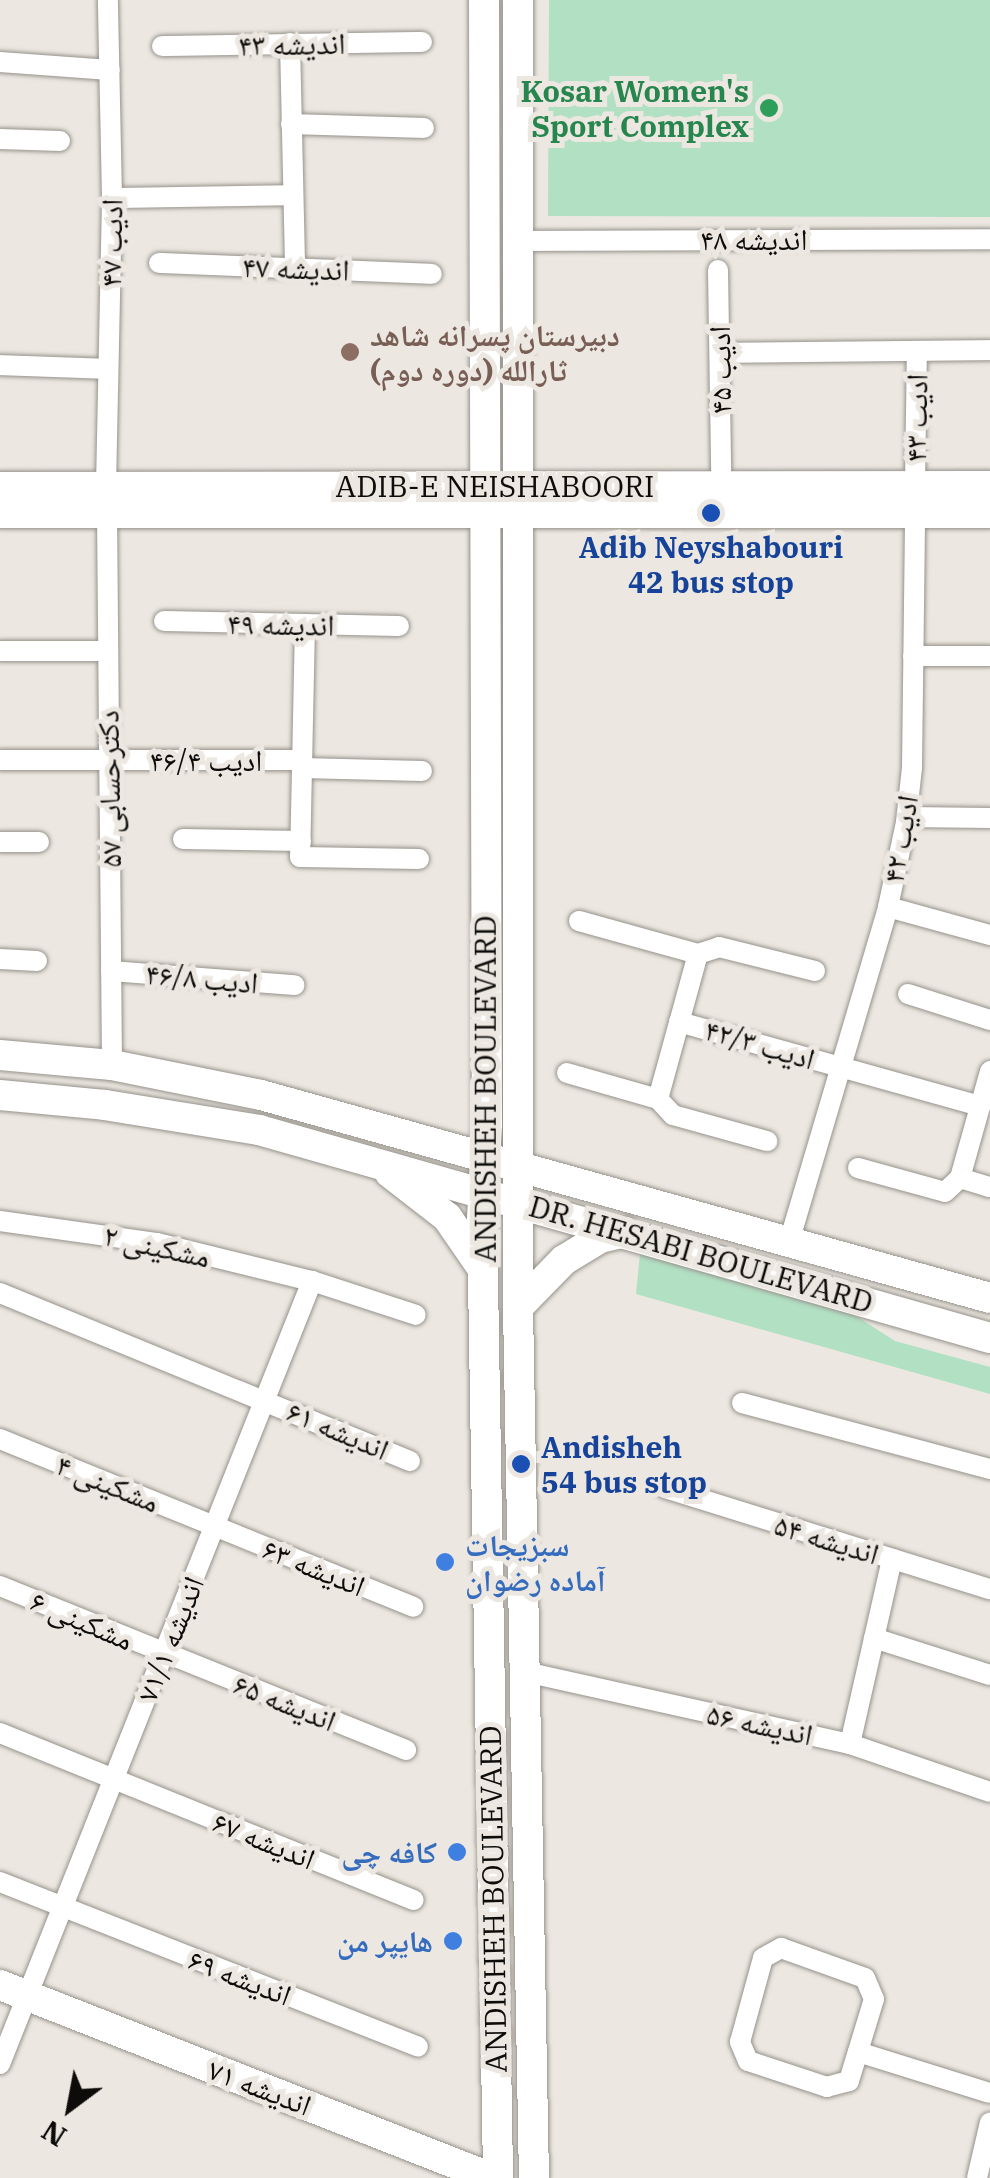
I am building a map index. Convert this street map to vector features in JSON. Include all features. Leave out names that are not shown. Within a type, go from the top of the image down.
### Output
[{"type":"main road","name":"ANDISHEH BOULEVARD","points":[[484,0],[483,1271],[495,2178]]},
{"type":"main road","name":"ANDISHEH BOULEVARD","points":[[518,0],[518,1307],[534,2178]]},
{"type":"main road","name":"ADIB-E NEISHABOORI","points":[[915,500],[990,486]]},
{"type":"main road","name":"ADIB-E NEISHABOORI","points":[[0,487],[106,500],[915,500],[990,513]]},
{"type":"main road","name":"ADIB-E NEISHABOORI","points":[[0,514],[106,500]]},
{"type":"main road","name":"DR. HESABI BOULEVARD","points":[[0,1055],[112,1066],[261,1095],[990,1298]]},
{"type":"main road","name":"DR. HESABI BOULEVARD","points":[[0,1094],[105,1105],[258,1130],[990,1338]]},
{"type":"main road","points":[[367,1158],[446,1217],[483,1271]]},
{"type":"main road","points":[[518,1307],[564,1260],[600,1238],[625,1232]]},
{"type":"main road","name":"اندیشه ۷۱","points":[[14,1990],[495,2178]]},
{"type":"street","name":"ادیب ۴۷","points":[[106,500],[112,198],[108,0]]},
{"type":"street","name":"اندیشه ۴۳","points":[[162,46],[422,42]]},
{"type":"street","points":[[290,44],[294,268]]},
{"type":"street","points":[[0,62],[110,70]]},
{"type":"street","points":[[291,124],[424,128]]},
{"type":"street","points":[[0,139],[60,141]]},
{"type":"street","points":[[112,198],[293,195]]},
{"type":"street","name":"اندیشه ۴۸","points":[[518,241],[990,238]]},
{"type":"street","name":"اندیشه ۴۷","points":[[159,263],[432,274]]},
{"type":"street","name":"ادیب ۴۵","points":[[718,270],[721,470]]},
{"type":"street","points":[[720,353],[990,350]]},
{"type":"street","name":"ادیب ۴۳","points":[[915,500],[917,351]]},
{"type":"street","points":[[0,365],[108,369]]},
{"type":"street","name":"دکترحسابی ۵۷","points":[[106,500],[112,1066]]},
{"type":"street","name":"ادیب ۴۲","points":[[788,1242],[888,907],[907,817],[912,768],[915,500]]},
{"type":"street","name":"اندیشه ۴۹","points":[[164,621],[399,626]]},
{"type":"street","points":[[300,849],[305,624]]},
{"type":"street","points":[[0,650],[108,651]]},
{"type":"street","points":[[913,656],[990,656]]},
{"type":"street","name":"ادیب ۴۶/۴","points":[[0,760],[302,764],[422,770]]},
{"type":"street","points":[[907,817],[990,818]]},
{"type":"street","points":[[183,838],[418,859]]},
{"type":"street","points":[[0,842],[39,842]]},
{"type":"street","points":[[888,907],[990,935]]},
{"type":"street","points":[[579,921],[698,954],[719,947],[815,971]]},
{"type":"street","points":[[658,1099],[698,954]]},
{"type":"street","points":[[0,960],[37,961]]},
{"type":"street","name":"ادیب ۴۶/۸","points":[[111,970],[294,985]]},
{"type":"street","points":[[908,994],[990,1020]]},
{"type":"street","name":"ادیب ۴۲/۳","points":[[679,1022],[980,1106]]},
{"type":"street","points":[[858,1168],[945,1192],[960,1178],[990,1071]]},
{"type":"street","points":[[566,1073],[658,1099],[673,1115],[766,1141]]},
{"type":"street","points":[[960,1178],[990,1187]]},
{"type":"street","name":"مشکینی ۲","points":[[0,1221],[157,1244],[312,1281],[416,1315]]},
{"type":"street","name":"اندیشه ۷۱/۱","points":[[0,2064],[14,1990],[62,1907],[312,1281]]},
{"type":"street","points":[[0,1293],[267,1400]]},
{"type":"street","name":"اندیشه ۶۱","points":[[267,1400],[410,1460]]},
{"type":"street","points":[[742,1403],[990,1469]]},
{"type":"street","name":"مشکینی ۴","points":[[0,1439],[215,1526]]},
{"type":"street","name":"اندیشه ۵۴","points":[[665,1488],[990,1588]]},
{"type":"street","name":"اندیشه ۶۳","points":[[215,1526],[413,1608]]},
{"type":"street","points":[[850,1744],[892,1559]]},
{"type":"street","name":"مشکینی ۶","points":[[0,1586],[164,1654]]},
{"type":"street","points":[[874,1638],[990,1675]]},
{"type":"street","name":"اندیشه ۶۵","points":[[164,1654],[406,1750]]},
{"type":"street","name":"اندیشه ۵۶","points":[[525,1672],[850,1744],[990,1792]]},
{"type":"street","name":"اندیشه ۶۷","points":[[0,1734],[414,1900]]},
{"type":"street","name":"اندیشه ۶۹","points":[[0,1882],[418,2047]]},
{"type":"street","points":[[782,1948],[866,1978],[874,1999],[858,2052],[849,2081],[827,2088],[748,2060],[740,2042],[763,1958],[782,1948]]},
{"type":"street","points":[[858,2052],[990,2094]]},
{"type":"street","points":[[977,2178],[990,2122]]},
{"type":"green space","name":"Kosar Women's Sport Complex","points":[[549,0],[990,0],[990,217],[548,216]]},
{"type":"green space","points":[[640,1254],[856,1316],[895,1341],[990,1367],[990,1394],[636,1294]]},
{"type":"place","name":"Kosar Women's Sport Complex","points":[[769,108]]},
{"type":"place","name":"دبیرستان پسرانه شاهد ثارالله (دوره دوم)","points":[[350,352]]},
{"type":"place","name":"Adib Neyshabouri 42 bus stop","points":[[711,513]]},
{"type":"place","name":"Andisheh 54 bus stop","points":[[521,1464]]},
{"type":"place","name":"سبزیجات آماده رضوان","points":[[445,1562]]},
{"type":"place","name":"کافه چی","points":[[457,1852]]},
{"type":"place","name":"هایپر من","points":[[453,1941]]}]
